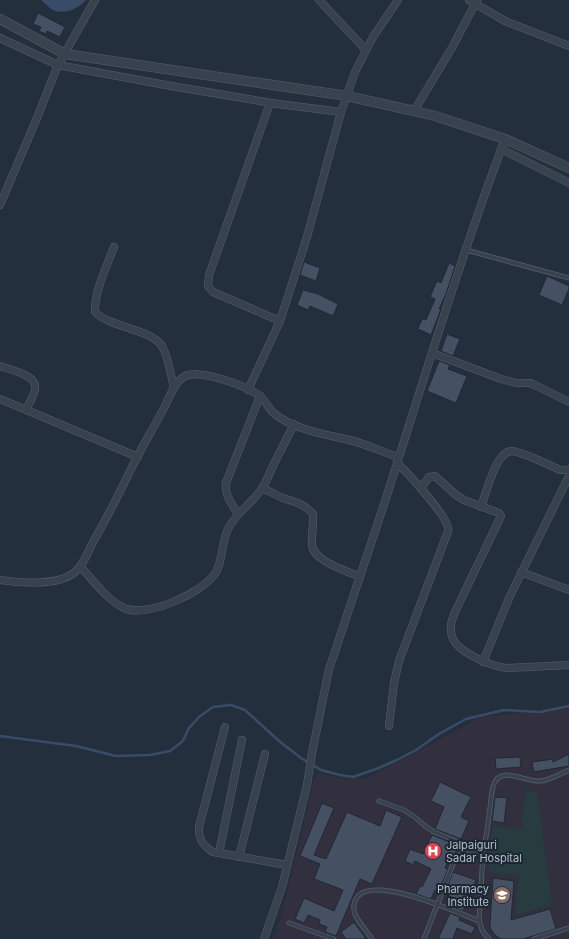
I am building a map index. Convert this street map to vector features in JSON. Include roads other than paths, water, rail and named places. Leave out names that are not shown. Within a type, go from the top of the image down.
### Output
[{"type":"street","points":[[0,205],[58,65],[95,0]]},
{"type":"street","points":[[319,0],[365,49]]},
{"type":"street","points":[[248,390],[280,321],[307,237],[341,112],[355,72],[365,49],[398,0]]},
{"type":"street","points":[[414,111],[453,46],[473,1],[505,21],[569,46]]},
{"type":"street","points":[[0,19],[65,54],[347,96],[414,111],[435,116],[505,139],[569,168]]},
{"type":"street","points":[[0,38],[58,65],[171,86],[341,112]]},
{"type":"street","points":[[270,102],[209,275],[208,286],[213,292],[280,321]]},
{"type":"street","points":[[264,939],[282,887],[307,785],[329,669],[466,250],[505,139]]},
{"type":"street","points":[[501,149],[569,183]]},
{"type":"street","points":[[114,247],[97,295],[95,305],[96,312],[106,320],[157,340],[164,350],[174,388]]},
{"type":"street","points":[[432,353],[501,379],[537,386],[569,402]]},
{"type":"street","points":[[0,366],[32,378],[36,389],[26,410]]},
{"type":"street","points":[[0,580],[28,583],[55,580],[74,573],[80,566],[107,518],[174,388],[184,376],[189,374],[198,374],[225,380],[260,396],[276,414],[294,424],[354,442],[398,460],[421,488],[449,528],[399,661],[394,683],[389,726]]},
{"type":"street","points":[[238,514],[226,494],[226,483],[260,396]]},
{"type":"street","points":[[0,399],[138,457]]},
{"type":"street","points":[[80,566],[118,604],[133,610],[169,604],[185,597],[207,583],[215,575],[228,530],[238,514],[255,498],[262,488],[294,424]]},
{"type":"street","points":[[481,507],[496,466],[504,454],[510,451],[518,452],[560,470],[569,469]]},
{"type":"street","points":[[421,488],[429,478],[435,476],[456,495],[464,500],[499,513],[501,516],[455,612],[451,624],[452,636],[455,643],[490,665],[506,668],[569,665]]},
{"type":"street","points":[[483,662],[521,572],[569,476]]},
{"type":"street","points":[[262,488],[281,497],[304,505],[310,510],[313,514],[312,544],[316,556],[360,576]]},
{"type":"street","points":[[521,572],[569,590]]},
{"type":"street","points":[[225,727],[199,827],[201,841],[206,848],[213,852],[287,865]]},
{"type":"street","points":[[219,853],[242,740]]},
{"type":"street","points":[[239,856],[265,754]]},
{"type":"lane","points":[[466,250],[569,278]]},
{"type":"lane","points":[[489,939],[483,932],[479,921],[483,854],[487,838],[492,789],[498,777],[501,775],[509,775],[540,782],[569,770]]},
{"type":"lane","points":[[379,801],[404,810],[434,832],[459,842],[468,850],[483,854]]},
{"type":"lane","points":[[424,939],[455,860],[460,853],[468,850]]},
{"type":"lane","points":[[372,939],[354,911],[354,903],[362,893],[375,890],[393,891],[438,905],[479,921]]},
{"type":"lane","points":[[289,923],[334,939]]},
{"type":"lane","points":[[534,939],[569,928]]},
{"type":"water","points":[[41,0],[86,0],[75,9],[60,12],[51,9]]},
{"type":"waterway","points":[[0,736],[76,746],[116,756],[150,755],[170,751],[183,741],[189,728],[199,717],[213,707],[231,705],[245,710],[279,741],[301,758],[321,770],[353,777],[397,760],[466,719],[504,710],[540,712],[569,706]]},
{"type":"place","name":"Jalpaiguri Sadar Hospital","points":[[433,851]]},
{"type":"place","name":"Pharmacy Institute","points":[[502,895]]}]
